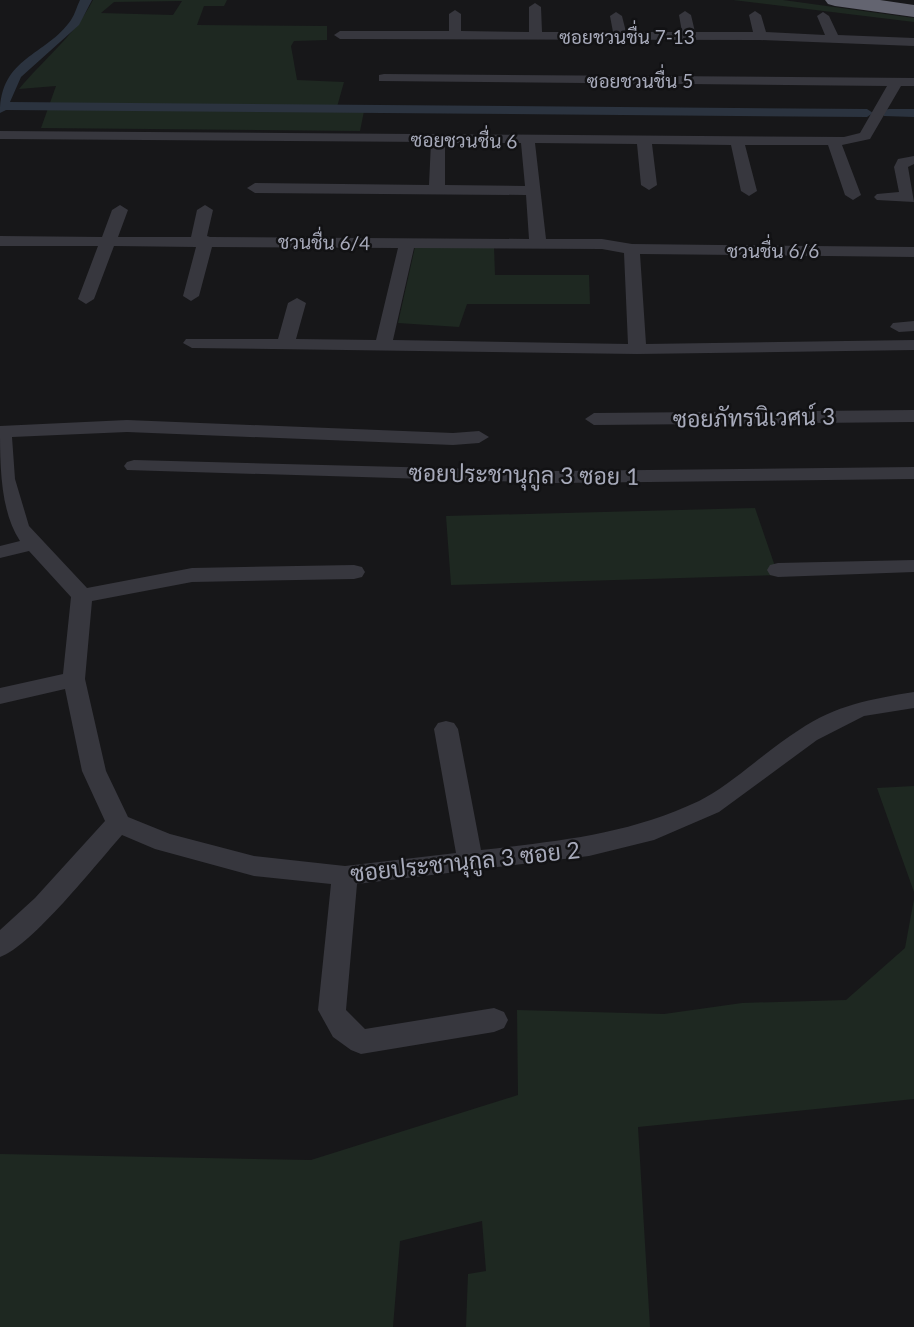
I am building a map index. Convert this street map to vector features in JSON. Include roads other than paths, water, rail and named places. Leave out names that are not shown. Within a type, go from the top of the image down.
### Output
[{"type":"highway","points":[[852,0],[914,8]]},
{"type":"highway","points":[[829,8],[914,8]]},
{"type":"street","points":[[535,7],[536,36]]},
{"type":"street","points":[[829,8],[832,37]]},
{"type":"street","points":[[455,14],[455,37]]},
{"type":"street","points":[[685,15],[690,37]]},
{"type":"street","points":[[755,15],[760,36]]},
{"type":"street","points":[[616,16],[621,37]]},
{"type":"street","name":"ซอยชวนชื่น 7-13","points":[[340,35],[387,30],[455,37],[760,36],[914,42]]},
{"type":"street","name":"ซอยชวนชื่น 5","points":[[384,78],[914,82]]},
{"type":"street","name":"ซอยชวนชื่น 6","points":[[0,135],[528,141],[855,141],[865,136],[896,82]]},
{"type":"street","points":[[437,189],[439,139]]},
{"type":"street","points":[[528,141],[538,244]]},
{"type":"street","points":[[644,141],[649,186]]},
{"type":"street","points":[[737,141],[749,191]]},
{"type":"street","points":[[834,142],[853,195]]},
{"type":"street","points":[[883,197],[911,197],[901,167],[903,162],[914,160]]},
{"type":"street","points":[[255,188],[534,191]]},
{"type":"street","points":[[86,299],[121,210]]},
{"type":"street","points":[[191,296],[205,210]]},
{"type":"street","name":"ชวนชื่น 6/4","points":[[0,241],[612,244],[632,249]]},
{"type":"street","points":[[383,346],[407,243]]},
{"type":"street","points":[[632,249],[637,349]]},
{"type":"street","name":"ชวนชื่น 6/6","points":[[632,249],[914,251]]},
{"type":"street","points":[[285,345],[297,303]]},
{"type":"street","points":[[192,343],[637,349],[914,345]]},
{"type":"street","name":"ซอยภัทรนิเวศน์ 3","points":[[594,419],[914,415]]},
{"type":"street","points":[[0,947],[44,905],[118,823],[93,771],[74,679],[82,596],[19,528],[5,479],[1,432],[127,426],[453,439],[479,437]]},
{"type":"street","name":"ซอยประชานุกูล 3 ซอย 1","points":[[134,466],[556,477],[914,473]]},
{"type":"street","points":[[0,552],[33,544]]},
{"type":"street","points":[[778,570],[914,566]]},
{"type":"street","points":[[82,596],[192,575],[354,572]]},
{"type":"street","points":[[0,696],[74,679]]},
{"type":"street","name":"ซอยประชานุกูล 3 ซอย 2","points":[[118,823],[164,842],[254,866],[345,876],[589,847],[645,833],[710,807],[809,734],[859,709],[914,700]]},
{"type":"street","points":[[446,729],[471,863]]},
{"type":"street","points":[[345,876],[332,1010],[339,1026],[347,1034],[361,1042],[494,1020]]},
{"type":"waterway","points":[[1,106],[16,75],[75,23],[86,0]]},
{"type":"waterway","points":[[1,106],[867,113]]},
{"type":"waterway","points":[[889,113],[914,113]]}]
